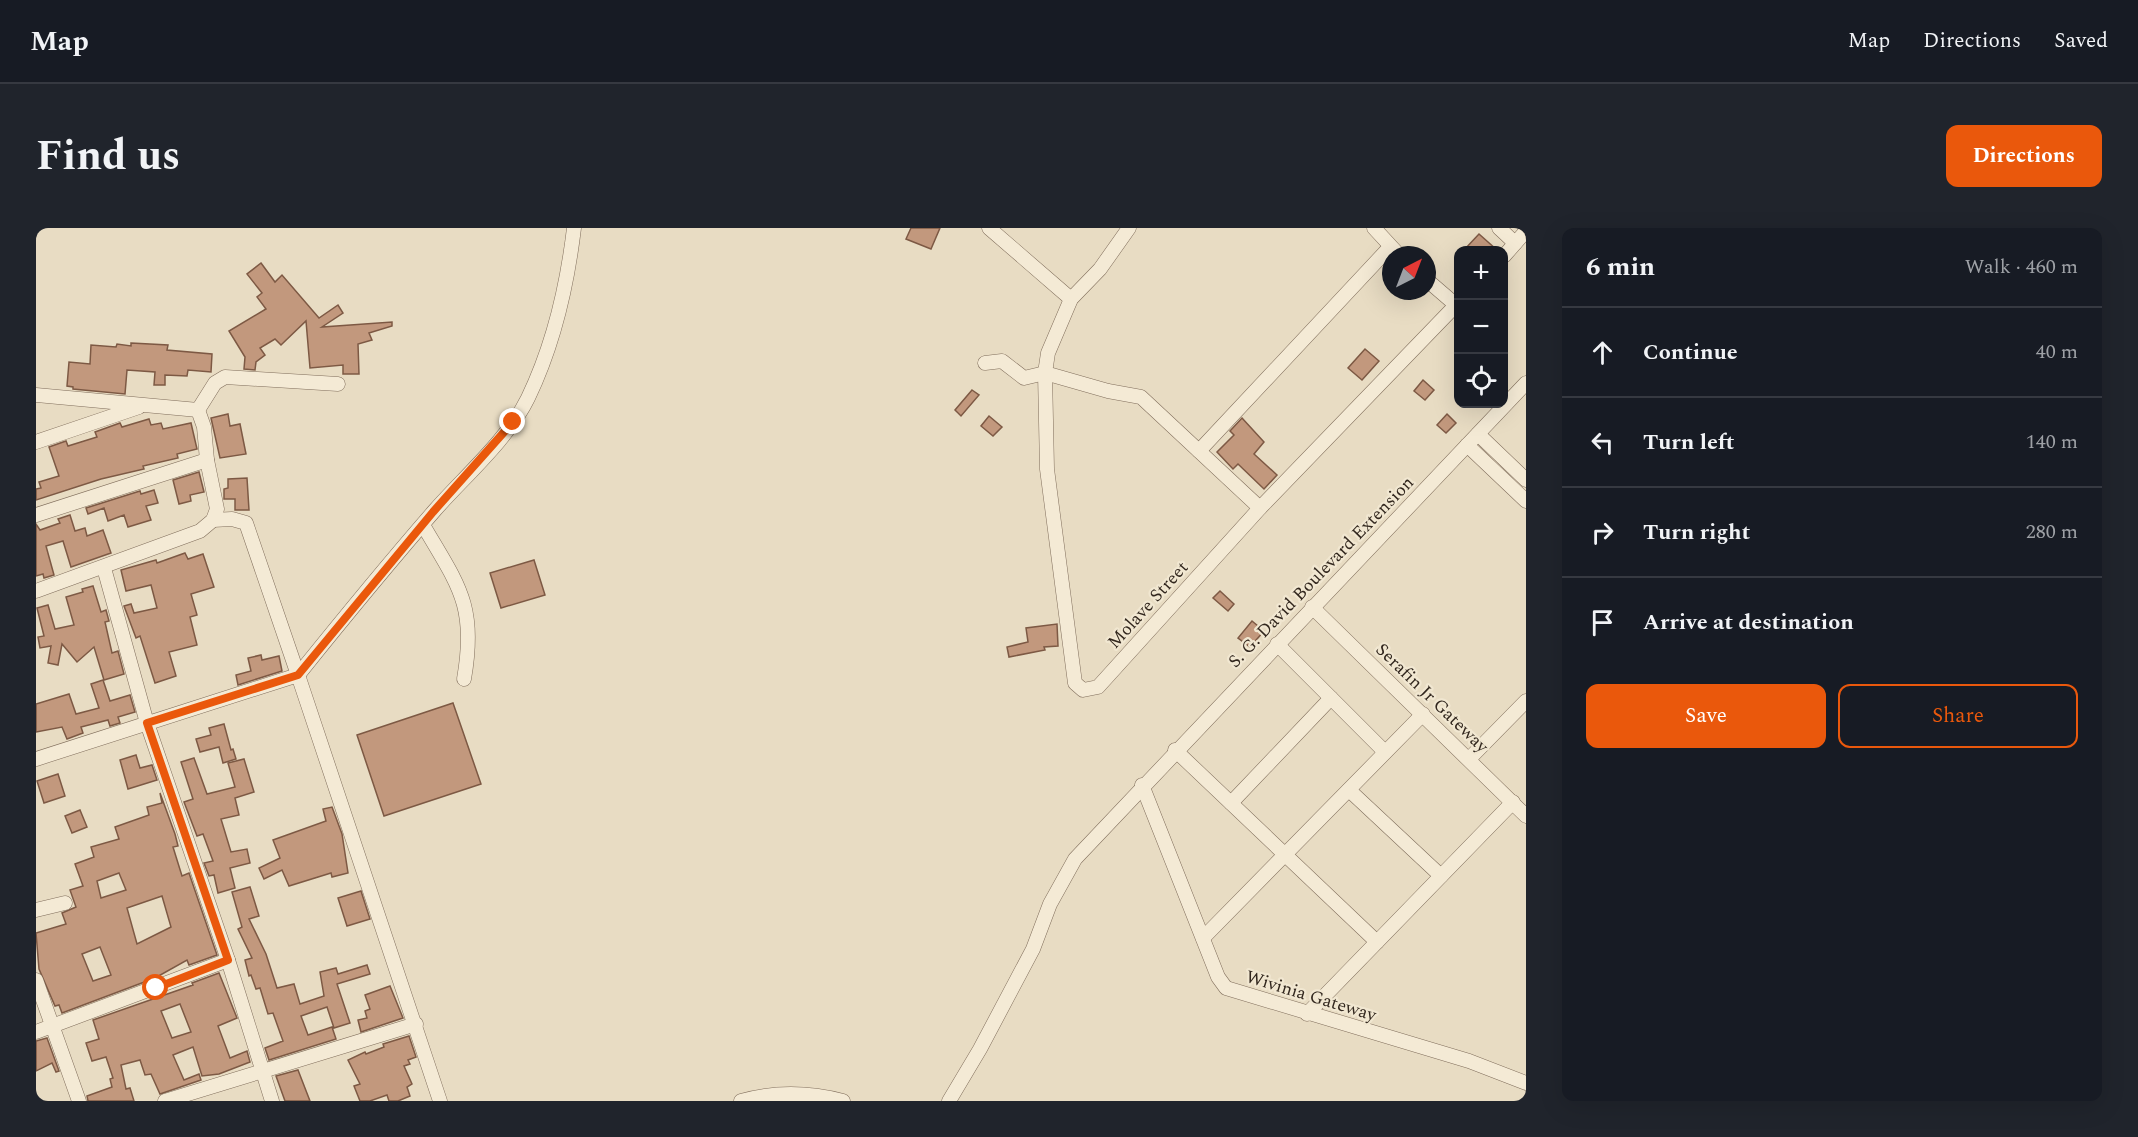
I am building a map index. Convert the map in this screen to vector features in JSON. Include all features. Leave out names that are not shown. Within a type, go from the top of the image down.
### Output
[{"type":"street","points":[[36,759],[298,675],[423,525],[513,422],[527,399],[558,318],[568,278],[574,228]]},
{"type":"street","points":[[989,228],[1071,299]]},
{"type":"street","points":[[1374,228],[1390,246]]},
{"type":"street","points":[[1499,228],[1515,243]]},
{"type":"street","points":[[1045,373],[1048,353],[1071,299],[1100,269],[1127,229]]},
{"type":"street","points":[[1508,251],[1526,231]]},
{"type":"street","points":[[1199,451],[1382,264]]},
{"type":"street","points":[[1436,287],[1454,302]]},
{"type":"street","name":"Molave Street","points":[[1045,373],[1047,469],[1075,683],[1078,687],[1089,690],[1098,687],[1260,508],[1454,307]]},
{"type":"street","points":[[985,363],[1002,361],[1024,378],[1045,373],[1108,391],[1141,397],[1260,508]]},
{"type":"street","points":[[198,410],[215,383],[225,377],[338,384]]},
{"type":"street","name":"S. G. David Boulevard Extension","points":[[949,1101],[980,1049],[1033,949],[1050,904],[1075,859],[1175,750],[1526,383]]},
{"type":"street","points":[[36,395],[198,410]]},
{"type":"street","points":[[36,442],[143,405]]},
{"type":"street","points":[[36,591],[200,531],[213,520],[217,509],[207,460],[204,427],[198,410]]},
{"type":"street","points":[[1478,434],[1526,480]]},
{"type":"street","points":[[1467,445],[1526,501]]},
{"type":"street","points":[[36,515],[207,460]]},
{"type":"street","points":[[213,520],[232,519],[246,523],[440,1101]]},
{"type":"street","points":[[423,525],[461,589],[467,612],[469,650],[464,679]]},
{"type":"street","points":[[104,568],[147,723],[228,960],[272,1101]]},
{"type":"street","name":"Serafin Jr Gateway","points":[[1312,607],[1526,816]]},
{"type":"street","points":[[1277,644],[1385,752]]},
{"type":"street","points":[[1231,803],[1331,698]]},
{"type":"street","points":[[1470,759],[1526,701]]},
{"type":"street","points":[[1203,938],[1423,714]]},
{"type":"street","points":[[1175,750],[1377,942]]},
{"type":"street","name":"Wivinia Gateway","points":[[1142,785],[1218,977],[1226,988],[1469,1061],[1515,1076],[1526,1083]]},
{"type":"street","points":[[1348,790],[1441,876]]},
{"type":"street","points":[[1307,1014],[1513,802]]},
{"type":"street","points":[[36,910],[65,903]]},
{"type":"street","points":[[36,1032],[228,960]]},
{"type":"street","points":[[36,980],[54,1025],[79,1101]]},
{"type":"street","points":[[165,1101],[263,1073],[416,1024]]},
{"type":"street","points":[[741,1101],[762,1095],[796,1093],[843,1101]]},
{"type":"building","points":[[911,228],[940,228],[931,249],[906,239]]},
{"type":"building","points":[[1479,234],[1492,246],[1468,246]]},
{"type":"building","points":[[261,263],[275,282],[282,275],[319,318],[338,305],[343,313],[322,327],[392,322],[392,326],[369,333],[372,340],[358,344],[359,374],[343,374],[343,365],[310,368],[306,321],[281,345],[275,339],[260,348],[265,355],[256,362],[255,370],[244,369],[245,357],[229,331],[266,309],[257,297],[262,293],[247,274]]},
{"type":"building","points":[[131,343],[168,345],[167,350],[212,354],[211,372],[188,370],[187,376],[165,375],[165,385],[154,385],[155,372],[127,370],[125,394],[73,389],[67,386],[69,362],[90,364],[91,345],[116,347],[117,344],[131,346]]},
{"type":"building","points":[[1365,349],[1379,361],[1362,380],[1348,368]]},
{"type":"building","points":[[1423,380],[1434,390],[1425,400],[1414,391]]},
{"type":"building","points":[[972,390],[979,395],[961,416],[955,410]]},
{"type":"building","points":[[228,414],[230,426],[240,424],[246,454],[220,458],[211,418]]},
{"type":"building","points":[[1447,414],[1456,423],[1446,433],[1437,425]]},
{"type":"building","points":[[989,416],[1002,427],[993,436],[981,426]]},
{"type":"building","points":[[1242,418],[1264,442],[1254,454],[1277,475],[1264,489],[1238,464],[1233,469],[1217,452],[1234,435],[1230,431]]},
{"type":"building","points":[[149,419],[151,425],[161,423],[163,429],[191,423],[197,449],[177,454],[178,458],[143,466],[144,469],[101,479],[36,500],[36,489],[41,488],[39,482],[59,476],[49,447],[66,441],[68,446],[97,437],[95,432],[120,423],[122,427]]},
{"type":"building","points":[[199,472],[204,492],[190,495],[191,501],[179,504],[173,480]]},
{"type":"building","points":[[247,478],[249,510],[235,510],[235,499],[224,499],[224,489],[228,488],[228,479]]},
{"type":"building","points":[[154,490],[158,503],[146,506],[151,520],[128,527],[124,515],[108,521],[104,508],[88,514],[86,508],[140,491],[141,494]]},
{"type":"building","points":[[70,515],[75,531],[85,528],[87,536],[103,530],[111,553],[71,567],[63,541],[46,546],[54,575],[44,578],[43,574],[36,576],[36,524],[40,530],[60,523],[58,519]]},
{"type":"building","points":[[185,553],[188,559],[203,554],[214,587],[191,594],[197,615],[190,617],[197,645],[169,652],[176,676],[155,683],[140,636],[136,638],[124,606],[131,604],[134,613],[157,608],[151,585],[126,591],[121,570],[156,560],[157,563]]},
{"type":"building","points":[[534,560],[545,595],[501,608],[490,573]]},
{"type":"building","points":[[93,586],[101,612],[106,610],[109,621],[105,622],[112,653],[118,651],[124,674],[104,680],[94,647],[77,662],[62,644],[58,665],[48,663],[51,646],[40,648],[38,637],[44,636],[37,608],[48,605],[55,629],[74,625],[66,597]]},
{"type":"building","points":[[1220,591],[1234,604],[1228,611],[1213,598]]},
{"type":"building","points":[[1252,621],[1264,631],[1250,647],[1238,638]]},
{"type":"building","points":[[1057,624],[1058,646],[1044,647],[1045,650],[1009,657],[1007,647],[1028,642],[1026,628]]},
{"type":"building","points":[[261,655],[262,660],[279,656],[282,671],[238,685],[236,675],[251,671],[248,658]]},
{"type":"building","points":[[103,680],[110,701],[130,695],[135,712],[118,717],[120,723],[110,726],[108,720],[81,727],[83,733],[67,739],[62,727],[36,732],[36,704],[69,694],[76,714],[99,708],[91,684]]},
{"type":"building","points":[[453,703],[481,784],[384,816],[357,735]]},
{"type":"building","points":[[224,724],[231,750],[233,749],[236,759],[223,763],[219,747],[200,752],[196,739],[211,735],[209,728]]},
{"type":"building","points":[[136,755],[140,768],[152,765],[157,780],[128,789],[120,760]]},
{"type":"building","points":[[194,758],[207,794],[235,787],[228,763],[244,759],[254,792],[235,798],[239,815],[221,819],[231,852],[247,849],[250,863],[230,868],[235,888],[218,893],[214,875],[209,876],[204,863],[213,861],[203,834],[197,836],[184,802],[193,799],[181,762]]},
{"type":"building","points":[[58,774],[65,796],[44,803],[37,781]]},
{"type":"building","points":[[160,793],[175,834],[178,846],[173,847],[182,876],[189,873],[217,955],[189,965],[187,960],[155,978],[62,1013],[59,1005],[55,1006],[39,969],[36,933],[66,924],[62,913],[76,907],[70,890],[83,886],[75,864],[94,857],[91,847],[119,839],[115,827],[149,815],[147,807],[162,803]],"holes":[[[119,873],[126,890],[101,898],[97,881]],[[162,896],[171,927],[137,944],[127,908]],[[100,947],[111,975],[93,981],[82,954]]]},
{"type":"building","points":[[332,807],[342,834],[348,873],[332,877],[331,873],[289,886],[282,870],[264,879],[259,868],[280,858],[273,840],[326,821],[323,809]]},
{"type":"building","points":[[80,810],[87,827],[72,833],[65,816]]},
{"type":"building","points":[[250,887],[259,916],[249,919],[266,954],[277,988],[294,984],[300,1004],[324,996],[320,972],[336,968],[338,974],[367,965],[370,974],[337,984],[350,1023],[334,1028],[327,1007],[301,1016],[308,1035],[332,1027],[336,1039],[269,1060],[265,1048],[283,1041],[273,1013],[268,1014],[260,988],[256,989],[251,975],[249,976],[245,960],[252,958],[238,929],[242,927],[232,892]]},
{"type":"building","points":[[361,891],[370,919],[347,926],[338,898]]},
{"type":"building","points":[[219,973],[237,1018],[218,1026],[230,1058],[247,1051],[250,1062],[219,1074],[202,1076],[193,1047],[173,1055],[184,1080],[199,1074],[201,1080],[160,1094],[151,1074],[145,1075],[140,1060],[121,1065],[126,1089],[130,1088],[134,1101],[88,1101],[87,1096],[112,1087],[110,1079],[113,1078],[106,1057],[92,1061],[86,1043],[99,1039],[93,1020],[193,985],[192,983]],"holes":[[[180,1004],[191,1032],[172,1038],[161,1011]]]},
{"type":"building","points":[[390,986],[403,1018],[361,1032],[358,1020],[367,1018],[365,1011],[370,1009],[365,995]]},
{"type":"building","points":[[409,1036],[416,1057],[408,1060],[410,1064],[404,1066],[412,1084],[407,1087],[410,1096],[398,1101],[389,1101],[387,1095],[370,1101],[360,1101],[354,1086],[360,1084],[348,1060],[384,1047],[383,1044]]},
{"type":"building","points":[[47,1038],[59,1071],[56,1072],[52,1063],[36,1071],[36,1041]]},
{"type":"building","points":[[298,1070],[310,1101],[285,1101],[276,1076]]},
{"type":"route","points":[[156,988],[228,960],[147,723],[298,675],[433,512],[513,422]]}]
